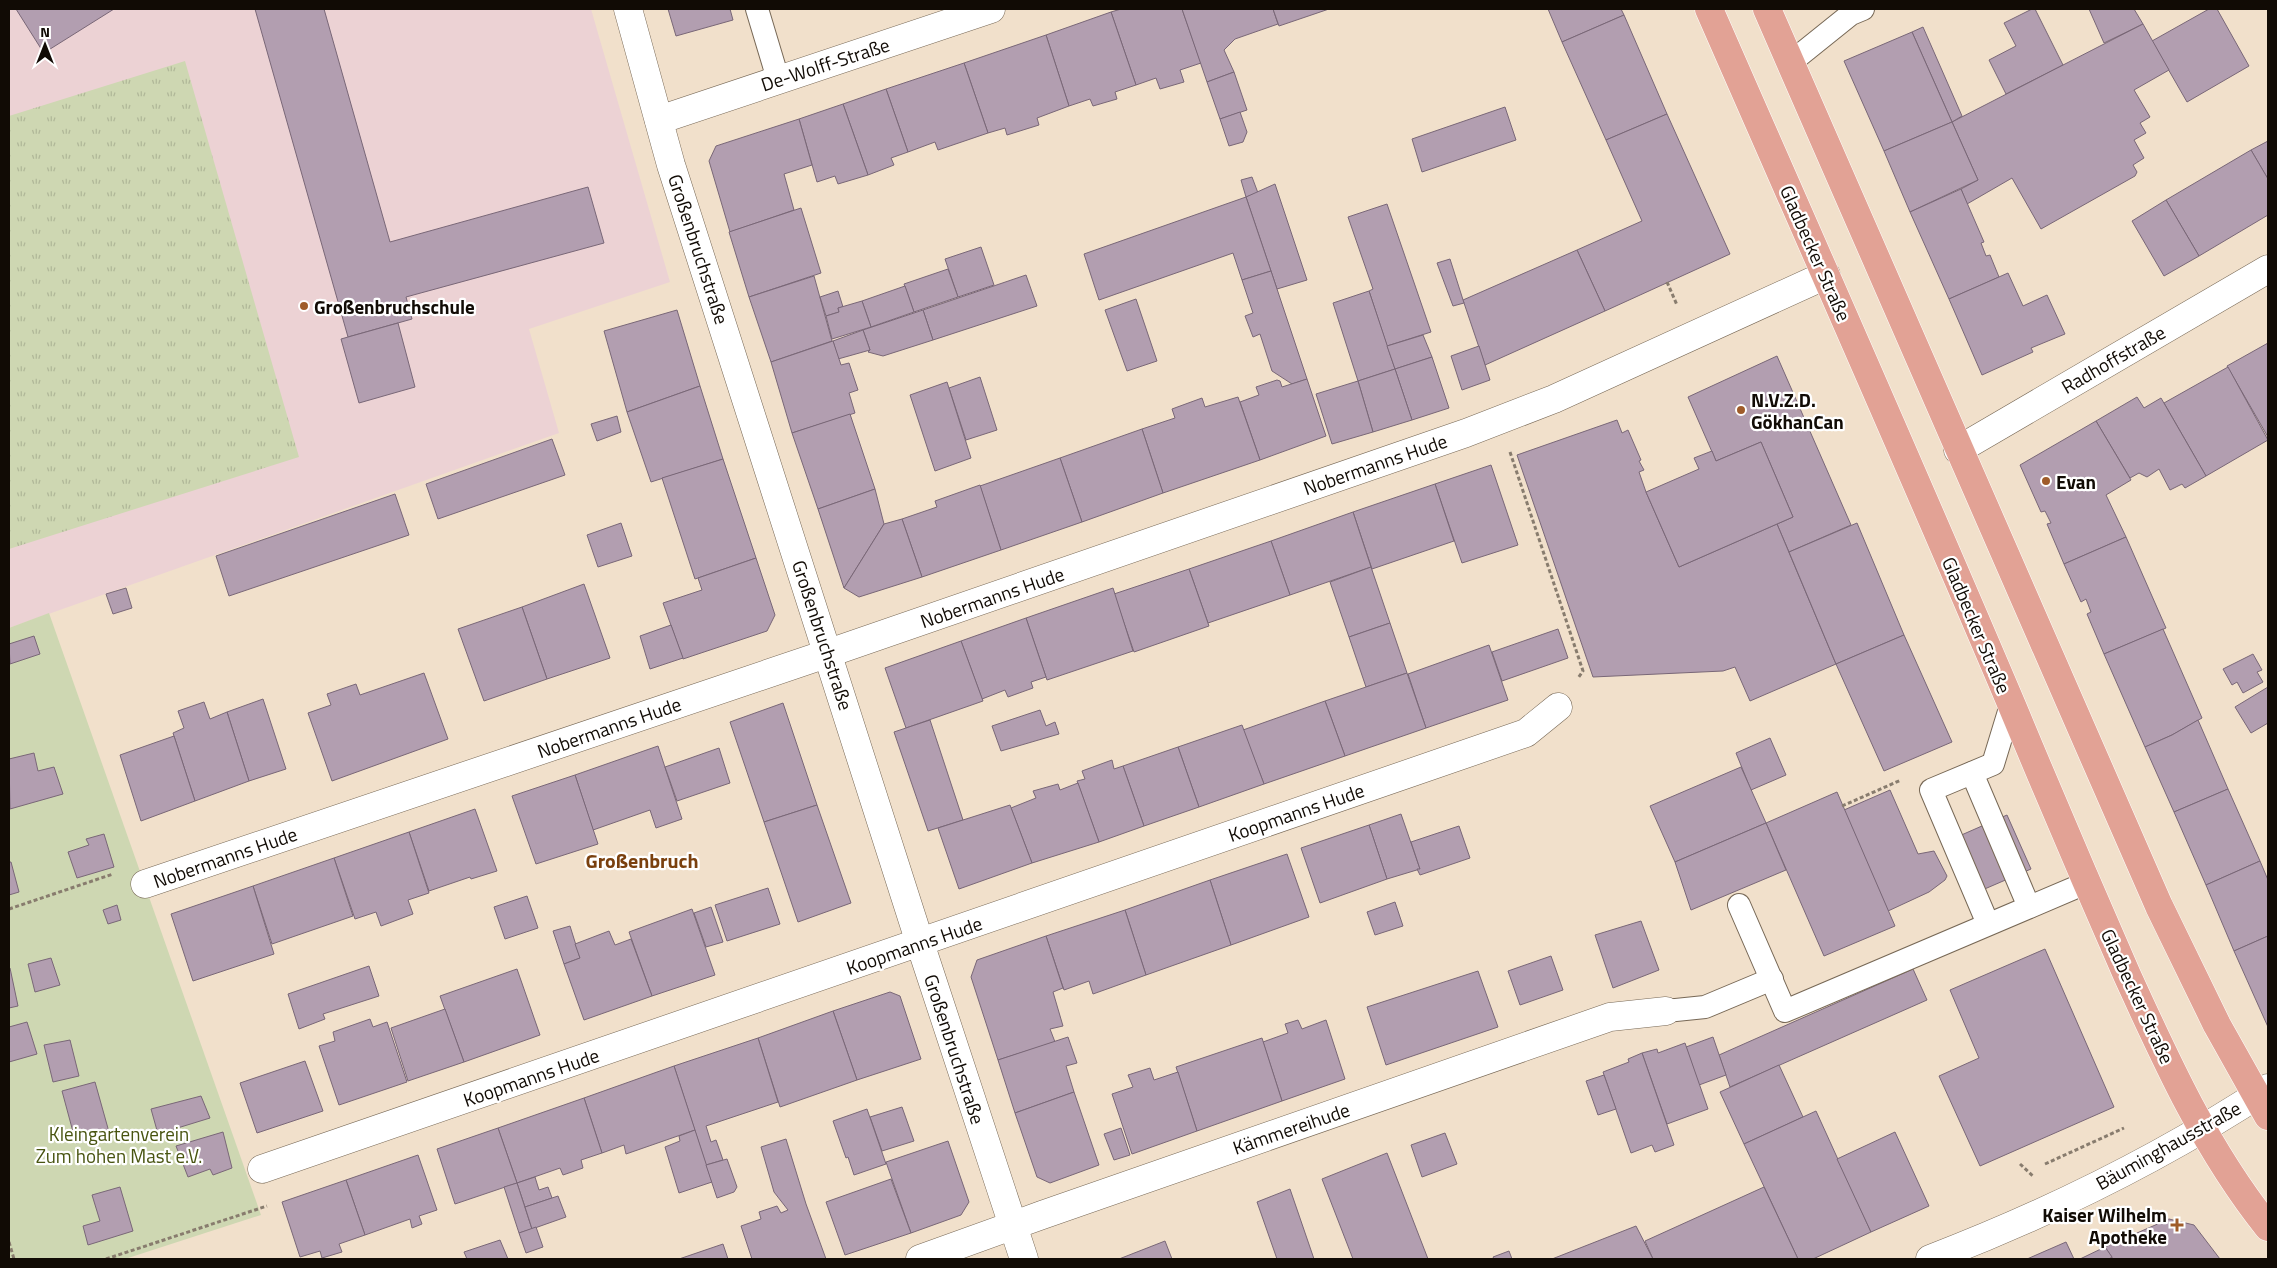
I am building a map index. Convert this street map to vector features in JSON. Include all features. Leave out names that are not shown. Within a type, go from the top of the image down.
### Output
[{"type":"main road","name":"Gladbecker Straße","points":[[1710,9],[2012,705],[2086,883],[2163,1053],[2201,1128],[2248,1202],[2268,1227]]},
{"type":"main road","points":[[1767,9],[1958,450],[2159,906],[2217,1025],[2264,1100]]},
{"type":"street","name":"Großenbruchstraße","points":[[628,9],[659,120],[920,943],[1024,1259]]},
{"type":"street","name":"De-Wolff-Straße","points":[[659,120],[991,9]]},
{"type":"street","name":"Radhoffstraße","points":[[1958,450],[2268,269]]},
{"type":"street","name":"Nobermanns Hude","points":[[145,884],[829,653],[1466,433],[1554,399],[1826,275]]},
{"type":"street","name":"Koopmanns Hude","points":[[262,1169],[1526,732],[1558,707]]},
{"type":"street","name":"Kämmereihude","points":[[920,1259],[1610,1017],[1666,1011]]},
{"type":"street","name":"Bäuminghausstraße","points":[[1930,1259],[2052,1207],[2143,1161],[2201,1128],[2264,1100]]},
{"type":"lane","points":[[757,9],[778,79]]},
{"type":"lane","points":[[1790,63],[1857,12]]},
{"type":"lane","points":[[1988,924],[1931,790],[1993,764],[2012,705]]},
{"type":"lane","points":[[1972,773],[2029,907]]},
{"type":"lane","points":[[1739,905],[1785,1011],[2086,883]]},
{"type":"lane","points":[[1666,1011],[1705,1006],[1772,979]]},
{"type":"path","points":[[1667,282],[1679,308]]},
{"type":"path","points":[[1510,451],[1583,671],[1558,707]]},
{"type":"path","points":[[9,909],[128,869],[145,884]]},
{"type":"path","points":[[2046,1164],[2124,1128]]},
{"type":"path","points":[[2020,1164],[2034,1177]]},
{"type":"path","points":[[106,1259],[268,1205],[262,1169]]},
{"type":"path","points":[[9,1242],[14,1259]]},
{"type":"shaded area","name":"Großenbruchschule","points":[[9,9],[591,9],[670,282],[529,329],[559,433],[9,628]]},
{"type":"green space","points":[[185,61],[299,457],[9,549],[9,116]]},
{"type":"green space","name":"Kleingartenverein Zum hohen Mast e.V.","points":[[49,613],[261,1215],[125,1259],[9,1259],[9,628]]},
{"type":"building","points":[[16,9],[114,9],[47,51],[45,55]]},
{"type":"building","points":[[255,9],[324,9],[390,242],[588,187],[604,243],[406,297],[412,319],[348,337]]},
{"type":"building","points":[[668,9],[730,9],[733,20],[676,36]]},
{"type":"building","points":[[1121,9],[1182,9],[1201,63],[1180,70],[1184,82],[1160,89],[1156,78],[1136,85],[1111,12]]},
{"type":"building","points":[[1182,9],[1273,9],[1278,24],[1235,39],[1224,50],[1234,72],[1207,82]]},
{"type":"building","points":[[1273,9],[1329,9],[1279,26]]},
{"type":"building","points":[[1548,9],[1621,9],[1624,15],[1562,42]]},
{"type":"building","points":[[2035,9],[2063,65],[2006,94],[1989,60],[2016,46],[2004,23]]},
{"type":"building","points":[[2089,9],[2134,9],[2143,24],[2104,43]]},
{"type":"building","points":[[2209,9],[2217,9],[2249,66],[2187,102],[2152,41]]},
{"type":"building","points":[[1111,12],[1136,85],[1115,92],[1117,99],[1093,106],[1090,99],[1069,106],[1046,35]]},
{"type":"building","points":[[1624,15],[1667,114],[1606,140],[1562,42]]},
{"type":"building","points":[[2143,24],[2169,70],[2134,90],[2150,117],[2140,123],[2146,133],[2134,140],[2144,158],[2133,165],[2137,172],[2135,176],[2041,229],[2012,178],[1967,204],[1961,189],[1978,180],[1952,122]]},
{"type":"building","points":[[1923,27],[1962,116],[1952,122],[1912,32]]},
{"type":"building","points":[[1912,32],[1952,122],[1884,151],[1844,61]]},
{"type":"building","points":[[1046,35],[1069,106],[1037,118],[1039,125],[1007,135],[1005,128],[988,133],[964,63]]},
{"type":"building","points":[[964,63],[988,133],[938,150],[935,142],[908,152],[886,89]]},
{"type":"building","points":[[1234,72],[1247,110],[1220,119],[1207,82]]},
{"type":"building","points":[[886,89],[908,152],[891,158],[894,165],[868,175],[843,104]]},
{"type":"building","points":[[843,104],[868,175],[838,184],[835,176],[817,182],[799,119]]},
{"type":"building","points":[[1505,107],[1516,140],[1422,172],[1412,139]]},
{"type":"building","points":[[1240,112],[1247,132],[1243,142],[1229,146],[1220,119]]},
{"type":"building","points":[[1667,114],[1730,254],[1605,311],[1577,250],[1642,221],[1606,140]]},
{"type":"building","points":[[799,119],[812,165],[784,174],[794,210],[730,232],[709,161],[716,146]]},
{"type":"building","points":[[1952,122],[1978,180],[1910,212],[1884,151]]},
{"type":"building","points":[[2268,141],[2268,179],[2251,150]]},
{"type":"building","points":[[2251,150],[2268,179],[2268,215],[2199,256],[2166,200]]},
{"type":"building","points":[[1252,177],[1258,193],[1246,197],[1241,180]]},
{"type":"building","points":[[1275,184],[1307,280],[1277,289],[1246,197]]},
{"type":"building","points":[[1961,189],[1984,242],[1981,243],[1986,256],[1990,255],[1999,277],[1949,299],[1910,212]]},
{"type":"building","points":[[1246,197],[1271,271],[1242,280],[1233,253],[1099,300],[1084,254]]},
{"type":"building","points":[[2166,200],[2199,256],[2164,276],[2132,221]]},
{"type":"building","points":[[1387,204],[1431,332],[1387,346],[1369,291],[1373,289],[1348,217]]},
{"type":"building","points":[[801,208],[821,273],[749,297],[729,232]]},
{"type":"building","points":[[981,247],[994,285],[958,297],[945,259]]},
{"type":"building","points":[[1577,250],[1605,311],[1485,365],[1463,300]]},
{"type":"building","points":[[1450,259],[1464,303],[1453,306],[1437,263]]},
{"type":"building","points":[[948,269],[958,297],[914,312],[904,284]]},
{"type":"building","points":[[1271,271],[1307,379],[1292,384],[1272,371],[1260,334],[1253,337],[1245,316],[1253,313],[1242,280]]},
{"type":"building","points":[[2008,273],[2023,306],[2047,295],[2065,334],[2031,348],[2033,352],[1982,375],[1949,299]]},
{"type":"building","points":[[1026,275],[1037,306],[933,340],[923,310]]},
{"type":"building","points":[[814,276],[832,341],[771,362],[749,297]]},
{"type":"building","points":[[905,286],[914,312],[871,327],[862,301]]},
{"type":"building","points":[[838,291],[843,307],[838,308],[839,312],[826,316],[820,297]]},
{"type":"building","points":[[1369,291],[1395,369],[1358,381],[1333,303]]},
{"type":"building","points":[[1136,299],[1157,361],[1127,371],[1105,310]]},
{"type":"building","points":[[862,301],[871,327],[832,339],[826,316],[839,312],[838,308]]},
{"type":"building","points":[[677,310],[700,386],[627,412],[604,331]]},
{"type":"building","points":[[923,310],[933,340],[883,356],[868,352],[870,350],[863,330]]},
{"type":"building","points":[[398,323],[415,387],[359,403],[341,339]]},
{"type":"building","points":[[863,330],[870,350],[838,359],[833,341]]},
{"type":"building","points":[[1423,335],[1432,357],[1395,369],[1387,346]]},
{"type":"building","points":[[833,341],[841,365],[849,363],[858,390],[849,393],[855,413],[792,433],[771,362]]},
{"type":"building","points":[[2268,343],[2268,437],[2227,366]]},
{"type":"building","points":[[1479,346],[1490,380],[1462,390],[1451,356]]},
{"type":"building","points":[[1777,356],[1851,525],[1789,552],[1777,524],[1793,517],[1761,442],[1716,461],[1688,397]]},
{"type":"building","points":[[1432,357],[1449,408],[1412,420],[1395,369]]},
{"type":"building","points":[[2228,367],[2268,440],[2206,476],[2164,403]]},
{"type":"building","points":[[1395,369],[1412,420],[1373,432],[1358,381]]},
{"type":"building","points":[[980,377],[997,430],[966,440],[949,388]]},
{"type":"building","points":[[1307,379],[1326,436],[1260,460],[1240,402],[1259,395],[1256,387],[1277,380],[1280,381],[1282,387]]},
{"type":"building","points":[[1358,381],[1373,432],[1332,444],[1316,394]]},
{"type":"building","points":[[947,382],[971,458],[935,471],[910,395]]},
{"type":"building","points":[[700,386],[723,459],[651,482],[627,412]]},
{"type":"building","points":[[1238,397],[1260,460],[1163,493],[1142,429],[1175,418],[1172,409],[1202,398],[1205,407]]},
{"type":"building","points":[[2137,397],[2144,408],[2161,398],[2206,476],[2185,488],[2182,484],[2170,490],[2159,469],[2147,477],[2139,473],[2130,478],[2096,421]]},
{"type":"building","points":[[850,414],[875,489],[818,509],[792,433]]},
{"type":"building","points":[[617,416],[621,432],[597,441],[591,424]]},
{"type":"building","points":[[1617,420],[1622,433],[1628,430],[1641,460],[1639,461],[1644,470],[1639,472],[1646,492],[1679,567],[1777,524],[1836,664],[1750,701],[1735,667],[1723,671],[1593,677],[1517,455]]},
{"type":"building","points":[[2096,421],[2131,480],[2106,495],[2126,537],[2064,564],[2047,524],[2051,523],[2045,511],[2041,512],[2020,465]]},
{"type":"building","points":[[1142,429],[1163,493],[1082,522],[1060,458]]},
{"type":"building","points":[[552,439],[565,475],[438,519],[426,484]]},
{"type":"building","points":[[1761,442],[1793,517],[1679,567],[1646,492],[1699,469],[1694,458],[1712,451],[1716,461]]},
{"type":"building","points":[[1060,458],[1082,522],[1001,550],[980,486]]},
{"type":"building","points":[[723,459],[756,558],[695,579],[662,478]]},
{"type":"building","points":[[1491,465],[1518,545],[1462,563],[1435,484]]},
{"type":"building","points":[[1435,484],[1454,541],[1372,569],[1353,512]]},
{"type":"building","points":[[980,485],[1001,550],[922,577],[902,519],[937,507],[935,501]]},
{"type":"building","points":[[875,489],[884,524],[844,588],[818,509]]},
{"type":"building","points":[[395,494],[409,535],[229,596],[216,556]]},
{"type":"building","points":[[1353,512],[1371,567],[1290,595],[1271,541]]},
{"type":"building","points":[[902,519],[922,577],[859,597],[844,588],[884,524]]},
{"type":"building","points":[[621,523],[632,556],[598,567],[587,535]]},
{"type":"building","points":[[1857,523],[1904,635],[1836,664],[1789,552]]},
{"type":"building","points":[[2126,537],[2166,628],[2104,654],[2087,614],[2091,612],[2086,599],[2081,602],[2064,564]]},
{"type":"building","points":[[1271,541],[1290,595],[1208,623],[1189,569]]},
{"type":"building","points":[[756,558],[775,615],[767,631],[683,659],[663,603],[702,590],[698,578]]},
{"type":"building","points":[[1371,567],[1390,623],[1349,637],[1330,582]]},
{"type":"building","points":[[1189,569],[1209,626],[1134,652],[1114,594]]},
{"type":"building","points":[[584,584],[610,658],[547,679],[522,607]]},
{"type":"building","points":[[126,588],[132,608],[113,614],[106,594]]},
{"type":"building","points":[[1113,588],[1133,651],[1047,680],[1026,618]]},
{"type":"building","points":[[522,607],[547,679],[484,701],[458,629]]},
{"type":"building","points":[[1026,618],[1046,677],[1031,682],[1033,688],[1008,697],[1005,690],[982,699],[961,641]]},
{"type":"building","points":[[1390,623],[1407,673],[1366,687],[1349,637]]},
{"type":"building","points":[[671,625],[683,658],[650,669],[640,636]]},
{"type":"building","points":[[1558,629],[1568,658],[1502,681],[1492,652]]},
{"type":"building","points":[[2163,629],[2202,718],[2172,735],[2145,747],[2104,654]]},
{"type":"building","points":[[1904,635],[1952,742],[1884,771],[1836,664]]},
{"type":"building","points":[[34,636],[40,654],[10,664],[9,644]]},
{"type":"building","points":[[961,641],[983,701],[906,728],[885,668]]},
{"type":"building","points":[[1489,645],[1508,700],[1426,728],[1408,674]]},
{"type":"building","points":[[2253,654],[2262,670],[2257,672],[2263,682],[2243,693],[2237,682],[2232,685],[2223,669]]},
{"type":"building","points":[[424,673],[448,739],[332,781],[308,713],[331,705],[327,694],[356,684],[360,695]]},
{"type":"building","points":[[1407,673],[1426,728],[1345,756],[1325,701]]},
{"type":"building","points":[[2268,687],[2268,723],[2251,733],[2235,707]]},
{"type":"building","points":[[263,699],[286,769],[249,781],[227,712]]},
{"type":"building","points":[[1325,701],[1345,756],[1264,784],[1243,730]]},
{"type":"building","points":[[204,702],[210,719],[227,712],[249,781],[195,801],[173,733],[184,728],[178,711]]},
{"type":"building","points":[[783,703],[817,805],[764,822],[730,722]]},
{"type":"building","points":[[1040,710],[1046,726],[1055,722],[1059,734],[1001,751],[992,726]]},
{"type":"building","points":[[930,720],[963,820],[928,831],[894,732]]},
{"type":"building","points":[[2198,720],[2228,789],[2174,812],[2145,747],[2172,735]]},
{"type":"building","points":[[1242,725],[1264,784],[1199,807],[1178,747]]},
{"type":"building","points":[[174,736],[195,801],[141,821],[120,755]]},
{"type":"building","points":[[1770,738],[1786,775],[1751,790],[1736,753]]},
{"type":"building","points":[[658,746],[682,819],[656,828],[650,810],[593,830],[575,775]]},
{"type":"building","points":[[1178,747],[1199,807],[1144,826],[1123,766]]},
{"type":"building","points":[[719,748],[730,783],[677,801],[665,767]]},
{"type":"building","points":[[34,753],[38,771],[54,767],[63,794],[10,809],[9,759]]},
{"type":"building","points":[[1112,760],[1114,769],[1123,766],[1144,826],[1099,842],[1077,781],[1085,779],[1082,771]]},
{"type":"building","points":[[1741,767],[1766,823],[1675,862],[1650,806]]},
{"type":"building","points":[[575,775],[598,844],[536,864],[512,796]]},
{"type":"building","points":[[1078,783],[1099,842],[1032,863],[1011,808],[1036,798],[1033,791],[1058,784],[1060,790]]},
{"type":"building","points":[[2228,789],[2260,861],[2206,885],[2174,812]]},
{"type":"building","points":[[1890,790],[1918,854],[1934,851],[1947,876],[1945,880],[1929,892],[1888,911],[1844,810]]},
{"type":"building","points":[[1837,792],[1895,926],[1824,956],[1766,823]]},
{"type":"building","points":[[817,805],[851,903],[798,922],[764,822]]},
{"type":"building","points":[[1010,805],[1032,863],[959,889],[938,828]]},
{"type":"building","points":[[475,809],[497,871],[471,879],[470,877],[429,891],[409,832]]},
{"type":"building","points":[[1401,814],[1420,869],[1387,879],[1369,825]]},
{"type":"building","points":[[2007,815],[2031,869],[1973,894],[1950,840]]},
{"type":"building","points":[[1766,823],[1786,870],[1691,910],[1675,862]]},
{"type":"building","points":[[1369,825],[1387,879],[1320,903],[1301,848]]},
{"type":"building","points":[[1459,826],[1470,858],[1420,875],[1417,869],[1420,869],[1411,842]]},
{"type":"building","points":[[409,832],[429,893],[408,900],[413,914],[381,926],[376,912],[355,919],[334,858]]},
{"type":"building","points":[[104,834],[114,867],[77,878],[68,852],[89,845],[86,839]]},
{"type":"building","points":[[1287,854],[1309,917],[1231,945],[1210,880]]},
{"type":"building","points":[[334,858],[353,916],[272,944],[253,886]]},
{"type":"building","points":[[2260,861],[2268,880],[2268,936],[2234,951],[2206,885]]},
{"type":"building","points":[[9,862],[11,862],[19,892],[9,895]]},
{"type":"building","points":[[1210,880],[1231,945],[1146,975],[1125,910]]},
{"type":"building","points":[[253,886],[274,954],[193,981],[171,914]]},
{"type":"building","points":[[768,888],[780,924],[727,941],[715,905]]},
{"type":"building","points":[[527,896],[538,928],[505,939],[494,907]]},
{"type":"building","points":[[1395,902],[1403,926],[1375,935],[1367,912]]},
{"type":"building","points":[[117,905],[121,920],[108,924],[103,910]]},
{"type":"building","points":[[711,907],[723,942],[706,947],[694,913]]},
{"type":"building","points":[[692,909],[715,975],[652,996],[629,932]]},
{"type":"building","points":[[1125,910],[1146,975],[1093,994],[1089,981],[1064,990],[1046,936]]},
{"type":"building","points":[[1641,921],[1659,970],[1613,988],[1595,935]]},
{"type":"building","points":[[570,926],[580,958],[564,964],[553,931]]},
{"type":"building","points":[[609,931],[615,945],[631,939],[652,996],[584,1020],[564,964],[580,958],[575,944]]},
{"type":"building","points":[[1046,936],[1063,988],[1053,992],[1063,1026],[1050,1029],[1055,1042],[998,1060],[971,977],[977,960]]},
{"type":"building","points":[[2268,936],[2268,1027],[2234,951]]},
{"type":"building","points":[[2045,949],[2114,1107],[1980,1166],[1939,1076],[1979,1058],[1950,990]]},
{"type":"building","points":[[1551,956],[1563,990],[1520,1005],[1508,971]]},
{"type":"building","points":[[51,958],[60,985],[35,992],[28,964]]},
{"type":"building","points":[[369,966],[379,996],[323,1014],[325,1019],[299,1029],[288,994]]},
{"type":"building","points":[[9,969],[18,1006],[9,1008]]},
{"type":"building","points":[[517,969],[540,1035],[464,1062],[440,996]]},
{"type":"building","points":[[1913,969],[1927,1000],[1730,1087],[1719,1055]]},
{"type":"building","points":[[1478,971],[1498,1027],[1386,1065],[1367,1007]]},
{"type":"building","points":[[890,992],[900,996],[921,1059],[857,1080],[833,1011]]},
{"type":"building","points":[[445,1009],[464,1062],[408,1081],[391,1028]]},
{"type":"building","points":[[833,1011],[857,1080],[780,1107],[758,1038]]},
{"type":"building","points":[[370,1019],[373,1027],[387,1022],[407,1082],[339,1105],[319,1046],[335,1041],[333,1032]]},
{"type":"building","points":[[1298,1020],[1302,1029],[1326,1020],[1345,1079],[1282,1101],[1263,1042],[1288,1033],[1285,1024]]},
{"type":"building","points":[[27,1022],[37,1054],[9,1062],[9,1027]]},
{"type":"building","points":[[1068,1037],[1077,1063],[1066,1066],[1074,1092],[1015,1113],[998,1060]]},
{"type":"building","points":[[1713,1037],[1726,1075],[1699,1085],[1686,1047]]},
{"type":"building","points":[[758,1038],[778,1102],[706,1126],[711,1142],[716,1140],[723,1160],[706,1165],[674,1066]]},
{"type":"building","points":[[1262,1038],[1282,1101],[1197,1131],[1176,1067]]},
{"type":"building","points":[[70,1040],[79,1076],[53,1082],[44,1045]]},
{"type":"building","points":[[1685,1043],[1708,1109],[1667,1124],[1642,1053],[1657,1049],[1658,1053]]},
{"type":"building","points":[[1642,1053],[1674,1145],[1655,1152],[1652,1145],[1631,1153],[1603,1072],[1629,1062],[1628,1059]]},
{"type":"building","points":[[305,1061],[323,1111],[257,1133],[240,1083]]},
{"type":"building","points":[[1779,1065],[1803,1117],[1744,1144],[1720,1092]]},
{"type":"building","points":[[674,1066],[695,1130],[626,1154],[624,1145],[602,1153],[584,1098]]},
{"type":"building","points":[[1150,1068],[1154,1080],[1178,1072],[1197,1131],[1132,1154],[1112,1094],[1133,1087],[1128,1075]]},
{"type":"building","points":[[1604,1075],[1616,1109],[1598,1115],[1586,1081]]},
{"type":"building","points":[[95,1082],[109,1132],[76,1143],[62,1091]]},
{"type":"building","points":[[1074,1092],[1099,1165],[1050,1183],[1037,1177],[1015,1113]]},
{"type":"building","points":[[201,1096],[210,1118],[158,1134],[151,1109]]},
{"type":"building","points":[[584,1098],[602,1153],[581,1160],[583,1168],[563,1175],[560,1168],[517,1183],[498,1128]]},
{"type":"building","points":[[902,1107],[914,1141],[882,1151],[870,1117]]},
{"type":"building","points":[[867,1109],[886,1164],[854,1175],[833,1121]]},
{"type":"building","points":[[1816,1111],[1871,1232],[1813,1259],[1798,1259],[1744,1144]]},
{"type":"building","points":[[498,1128],[517,1183],[455,1204],[437,1149]]},
{"type":"building","points":[[1121,1128],[1130,1155],[1114,1160],[1104,1134]]},
{"type":"building","points":[[695,1130],[712,1182],[679,1193],[665,1147],[680,1141],[679,1136]]},
{"type":"building","points":[[223,1132],[232,1168],[213,1175],[210,1169],[188,1177],[176,1146]]},
{"type":"building","points":[[1895,1132],[1929,1206],[1871,1232],[1837,1159]]},
{"type":"building","points":[[1445,1133],[1457,1164],[1422,1177],[1411,1145]]},
{"type":"building","points":[[786,1139],[806,1204],[826,1259],[752,1259],[741,1226],[761,1219],[759,1212],[777,1206],[781,1213],[788,1210],[774,1192],[761,1147]]},
{"type":"building","points":[[948,1141],[969,1202],[961,1215],[911,1233],[886,1162]]},
{"type":"building","points":[[1387,1153],[1428,1259],[1353,1259],[1322,1179]]},
{"type":"building","points":[[418,1155],[437,1210],[419,1216],[422,1224],[412,1228],[410,1219],[365,1235],[346,1180]]},
{"type":"building","points":[[727,1159],[737,1187],[734,1192],[717,1198],[706,1165]]},
{"type":"building","points":[[535,1177],[539,1190],[548,1187],[552,1198],[525,1207],[517,1183]]},
{"type":"building","points":[[891,1179],[911,1233],[845,1255],[826,1202]]},
{"type":"building","points":[[346,1180],[365,1235],[339,1244],[342,1252],[322,1258],[320,1251],[300,1257],[282,1202]]},
{"type":"building","points":[[517,1183],[532,1229],[519,1233],[504,1187]]},
{"type":"building","points":[[120,1187],[133,1231],[88,1245],[83,1226],[100,1221],[92,1195]]},
{"type":"building","points":[[1764,1187],[1798,1259],[1653,1259],[1645,1241]]},
{"type":"building","points":[[1290,1189],[1314,1259],[1277,1259],[1257,1202]]},
{"type":"building","points":[[558,1196],[566,1217],[532,1229],[525,1207]]},
{"type":"building","points":[[2169,1219],[2194,1225],[2220,1259],[2113,1259],[2105,1247]]},
{"type":"building","points":[[1636,1226],[1653,1259],[1552,1259]]},
{"type":"building","points":[[536,1227],[543,1247],[526,1253],[519,1233]]},
{"type":"building","points":[[500,1240],[508,1259],[467,1259],[464,1252]]},
{"type":"building","points":[[1165,1241],[1172,1259],[1119,1259]]},
{"type":"building","points":[[2066,1242],[2074,1259],[2027,1259]]},
{"type":"building","points":[[723,1244],[728,1259],[679,1259]]},
{"type":"building","points":[[2105,1247],[2112,1257],[2109,1259],[2080,1259]]},
{"type":"building","points":[[1509,1251],[1512,1259],[1494,1259],[1493,1257]]},
{"type":"place","name":"Großenbruchschule","points":[[304,306]]},
{"type":"place","name":"N.V.Z.D. GökhanCan","points":[[1741,410]]},
{"type":"place","name":"Evan","points":[[2046,481]]},
{"type":"place","name":"Kaiser Wilhelm Apotheke","points":[[2177,1225]]},
{"type":"district","name":"Großenbruch","points":[[642,860]]}]
